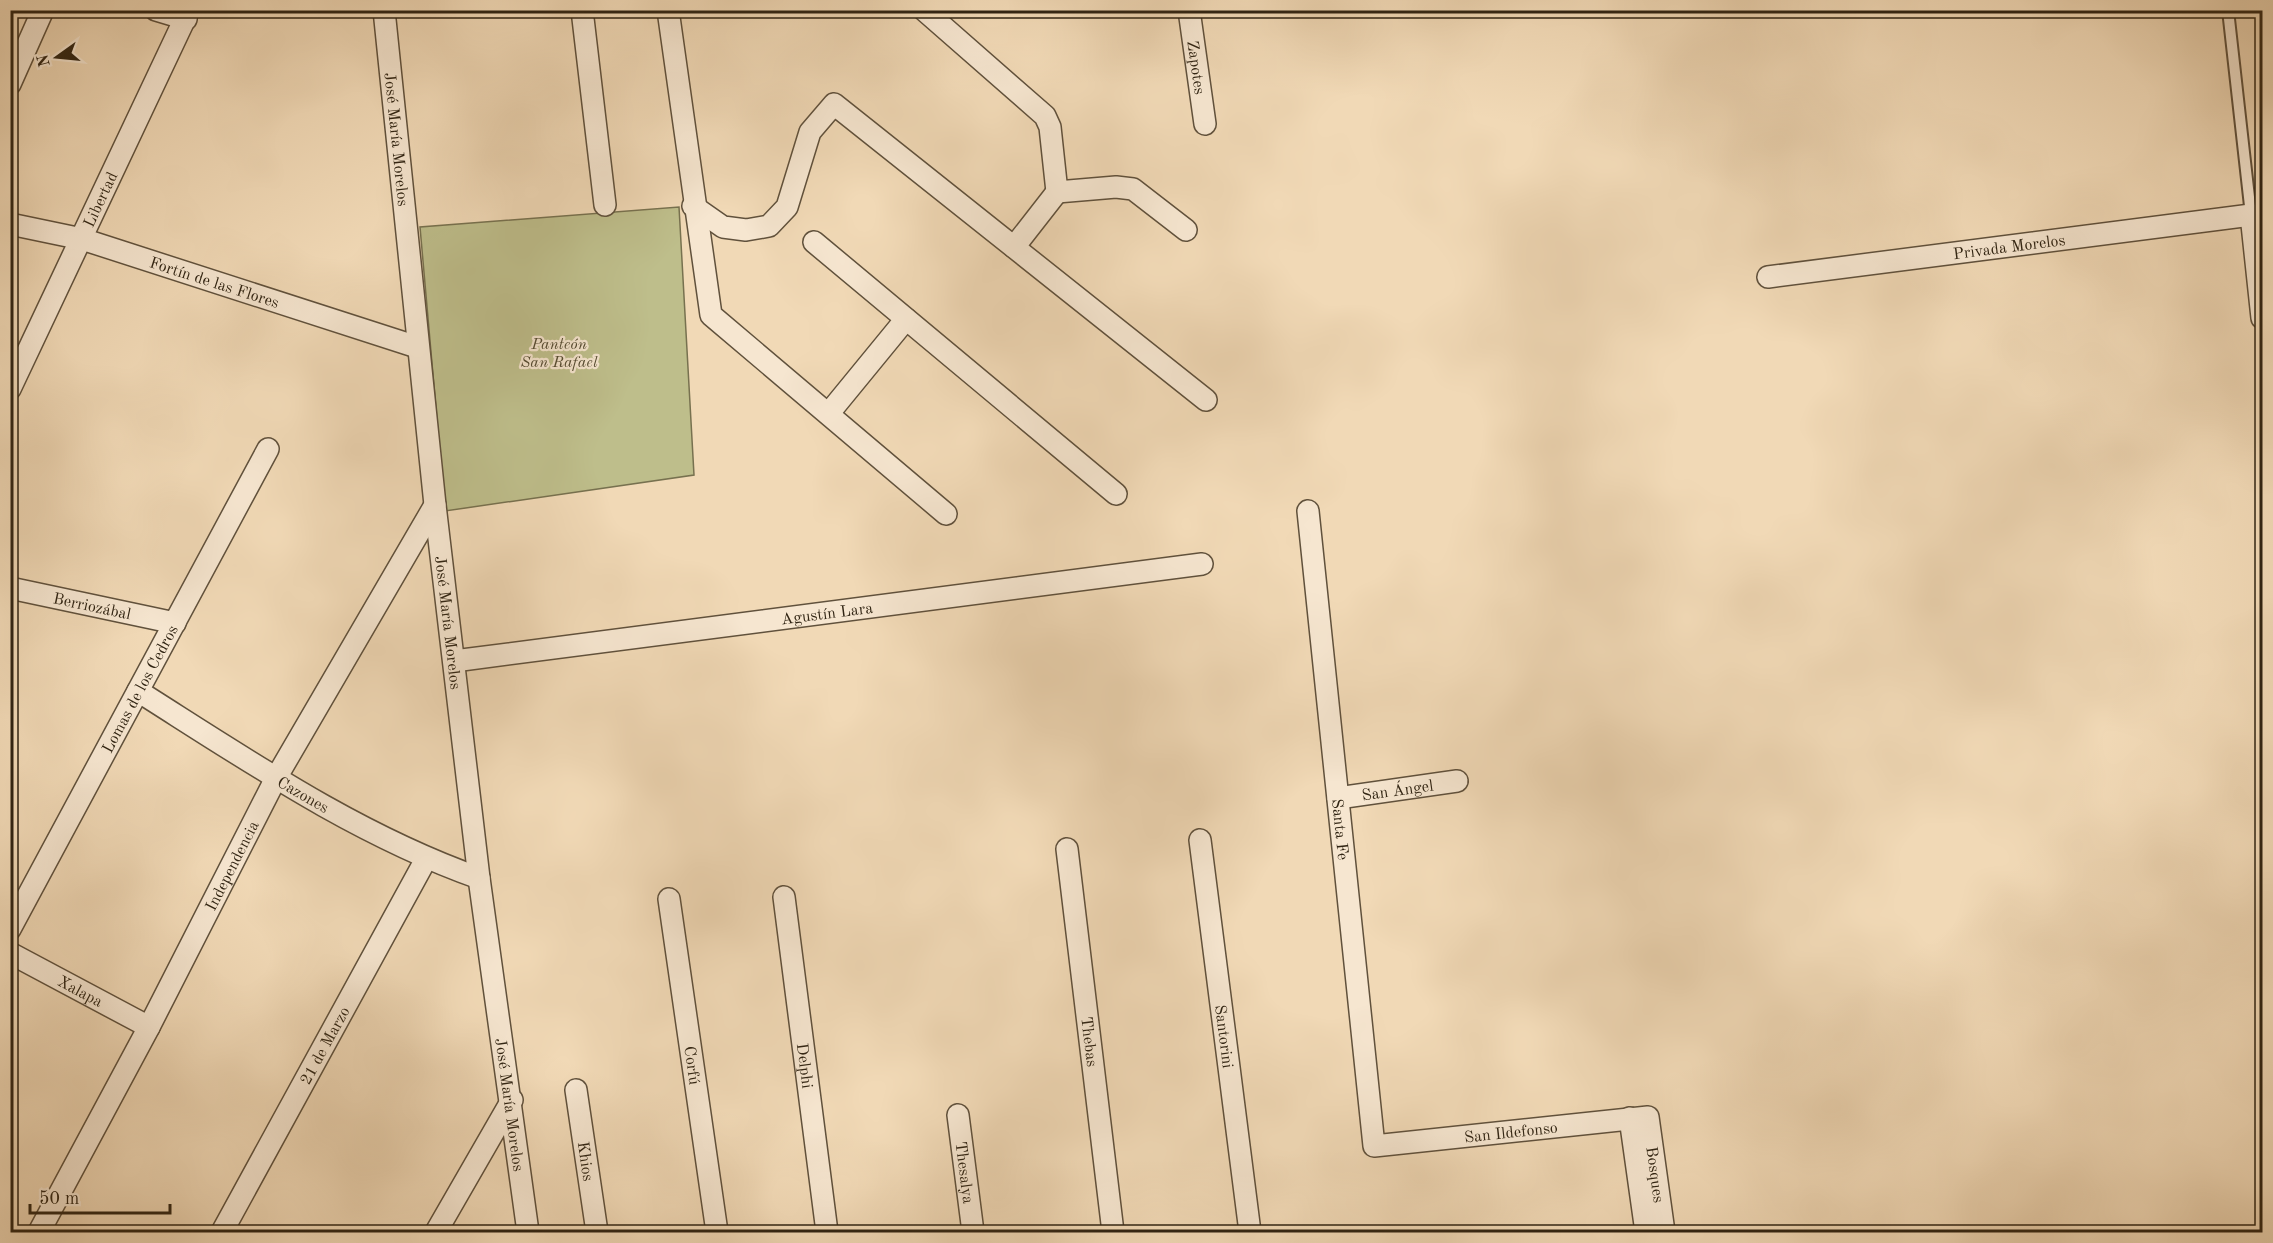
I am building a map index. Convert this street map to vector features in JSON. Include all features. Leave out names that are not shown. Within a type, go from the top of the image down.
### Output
[{"type":"street","points":[[10,84],[44,10]]},
{"type":"street","points":[[156,10],[188,15]]},
{"type":"street","name":"José María Morelos","points":[[384,10],[435,505],[479,878],[512,1100],[528,1233]]},
{"type":"street","points":[[582,10],[605,205]]},
{"type":"street","points":[[668,10],[693,206],[711,315],[830,413],[946,514]]},
{"type":"street","points":[[924,10],[1045,116],[1050,127],[1058,192],[1014,247]]},
{"type":"street","name":"Zapotes","points":[[1190,10],[1205,124]]},
{"type":"street","name":"Libertad","points":[[10,389],[188,15]]},
{"type":"street","points":[[693,206],[723,227],[746,230],[769,226],[787,207],[810,132],[834,104],[1206,400]]},
{"type":"street","points":[[1058,192],[1116,187],[1133,189],[1186,230]]},
{"type":"street","points":[[2257,217],[2262,318]]},
{"type":"street","name":"Privada Morelos","points":[[1768,277],[2257,217]]},
{"type":"street","name":"Fortín de las Flores","points":[[10,224],[82,239],[417,347]]},
{"type":"street","points":[[814,242],[1116,494]]},
{"type":"street","points":[[830,413],[906,319]]},
{"type":"street","name":"Lomas de los Cedros","points":[[10,929],[268,449]]},
{"type":"street","name":"Independencia","points":[[39,1233],[149,1027],[276,778],[435,505]]},
{"type":"street","name":"Santa Fe","points":[[1308,511],[1374,1146]]},
{"type":"street","name":"Agustín Lara","points":[[454,661],[1203,564]]},
{"type":"street","name":"Berriozábal","points":[[10,588],[175,623]]},
{"type":"street","name":"Cazones","points":[[138,691],[276,778],[426,859],[479,878]]},
{"type":"street","name":"San Ángel","points":[[1338,798],[1457,781]]},
{"type":"street","name":"Santorini","points":[[1200,840],[1250,1233]]},
{"type":"street","name":"Thebas","points":[[1067,849],[1113,1233]]},
{"type":"street","name":"21 de Marzo","points":[[222,1233],[426,859]]},
{"type":"street","name":"Delphi","points":[[783,897],[827,1233]]},
{"type":"street","name":"Corfú","points":[[669,899],[717,1233]]},
{"type":"street","name":"Xalapa","points":[[10,953],[149,1027]]},
{"type":"street","name":"Khios","points":[[576,1090],[597,1233]]},
{"type":"street","points":[[436,1233],[512,1100]]},
{"type":"street","name":"Thesalya","points":[[958,1115],[973,1233]]},
{"type":"street","name":"San Ildefonso","points":[[1374,1146],[1639,1118]]},
{"type":"street","name":"Bosques","points":[[1639,1118],[1646,1233]]},
{"type":"street","name":"Bosques","points":[[1639,1118],[1664,1233]]},
{"type":"lane","points":[[2228,10],[2257,217]]},
{"type":"green space","name":"Panteón San Rafael","points":[[679,207],[694,475],[445,511],[420,227]]}]
